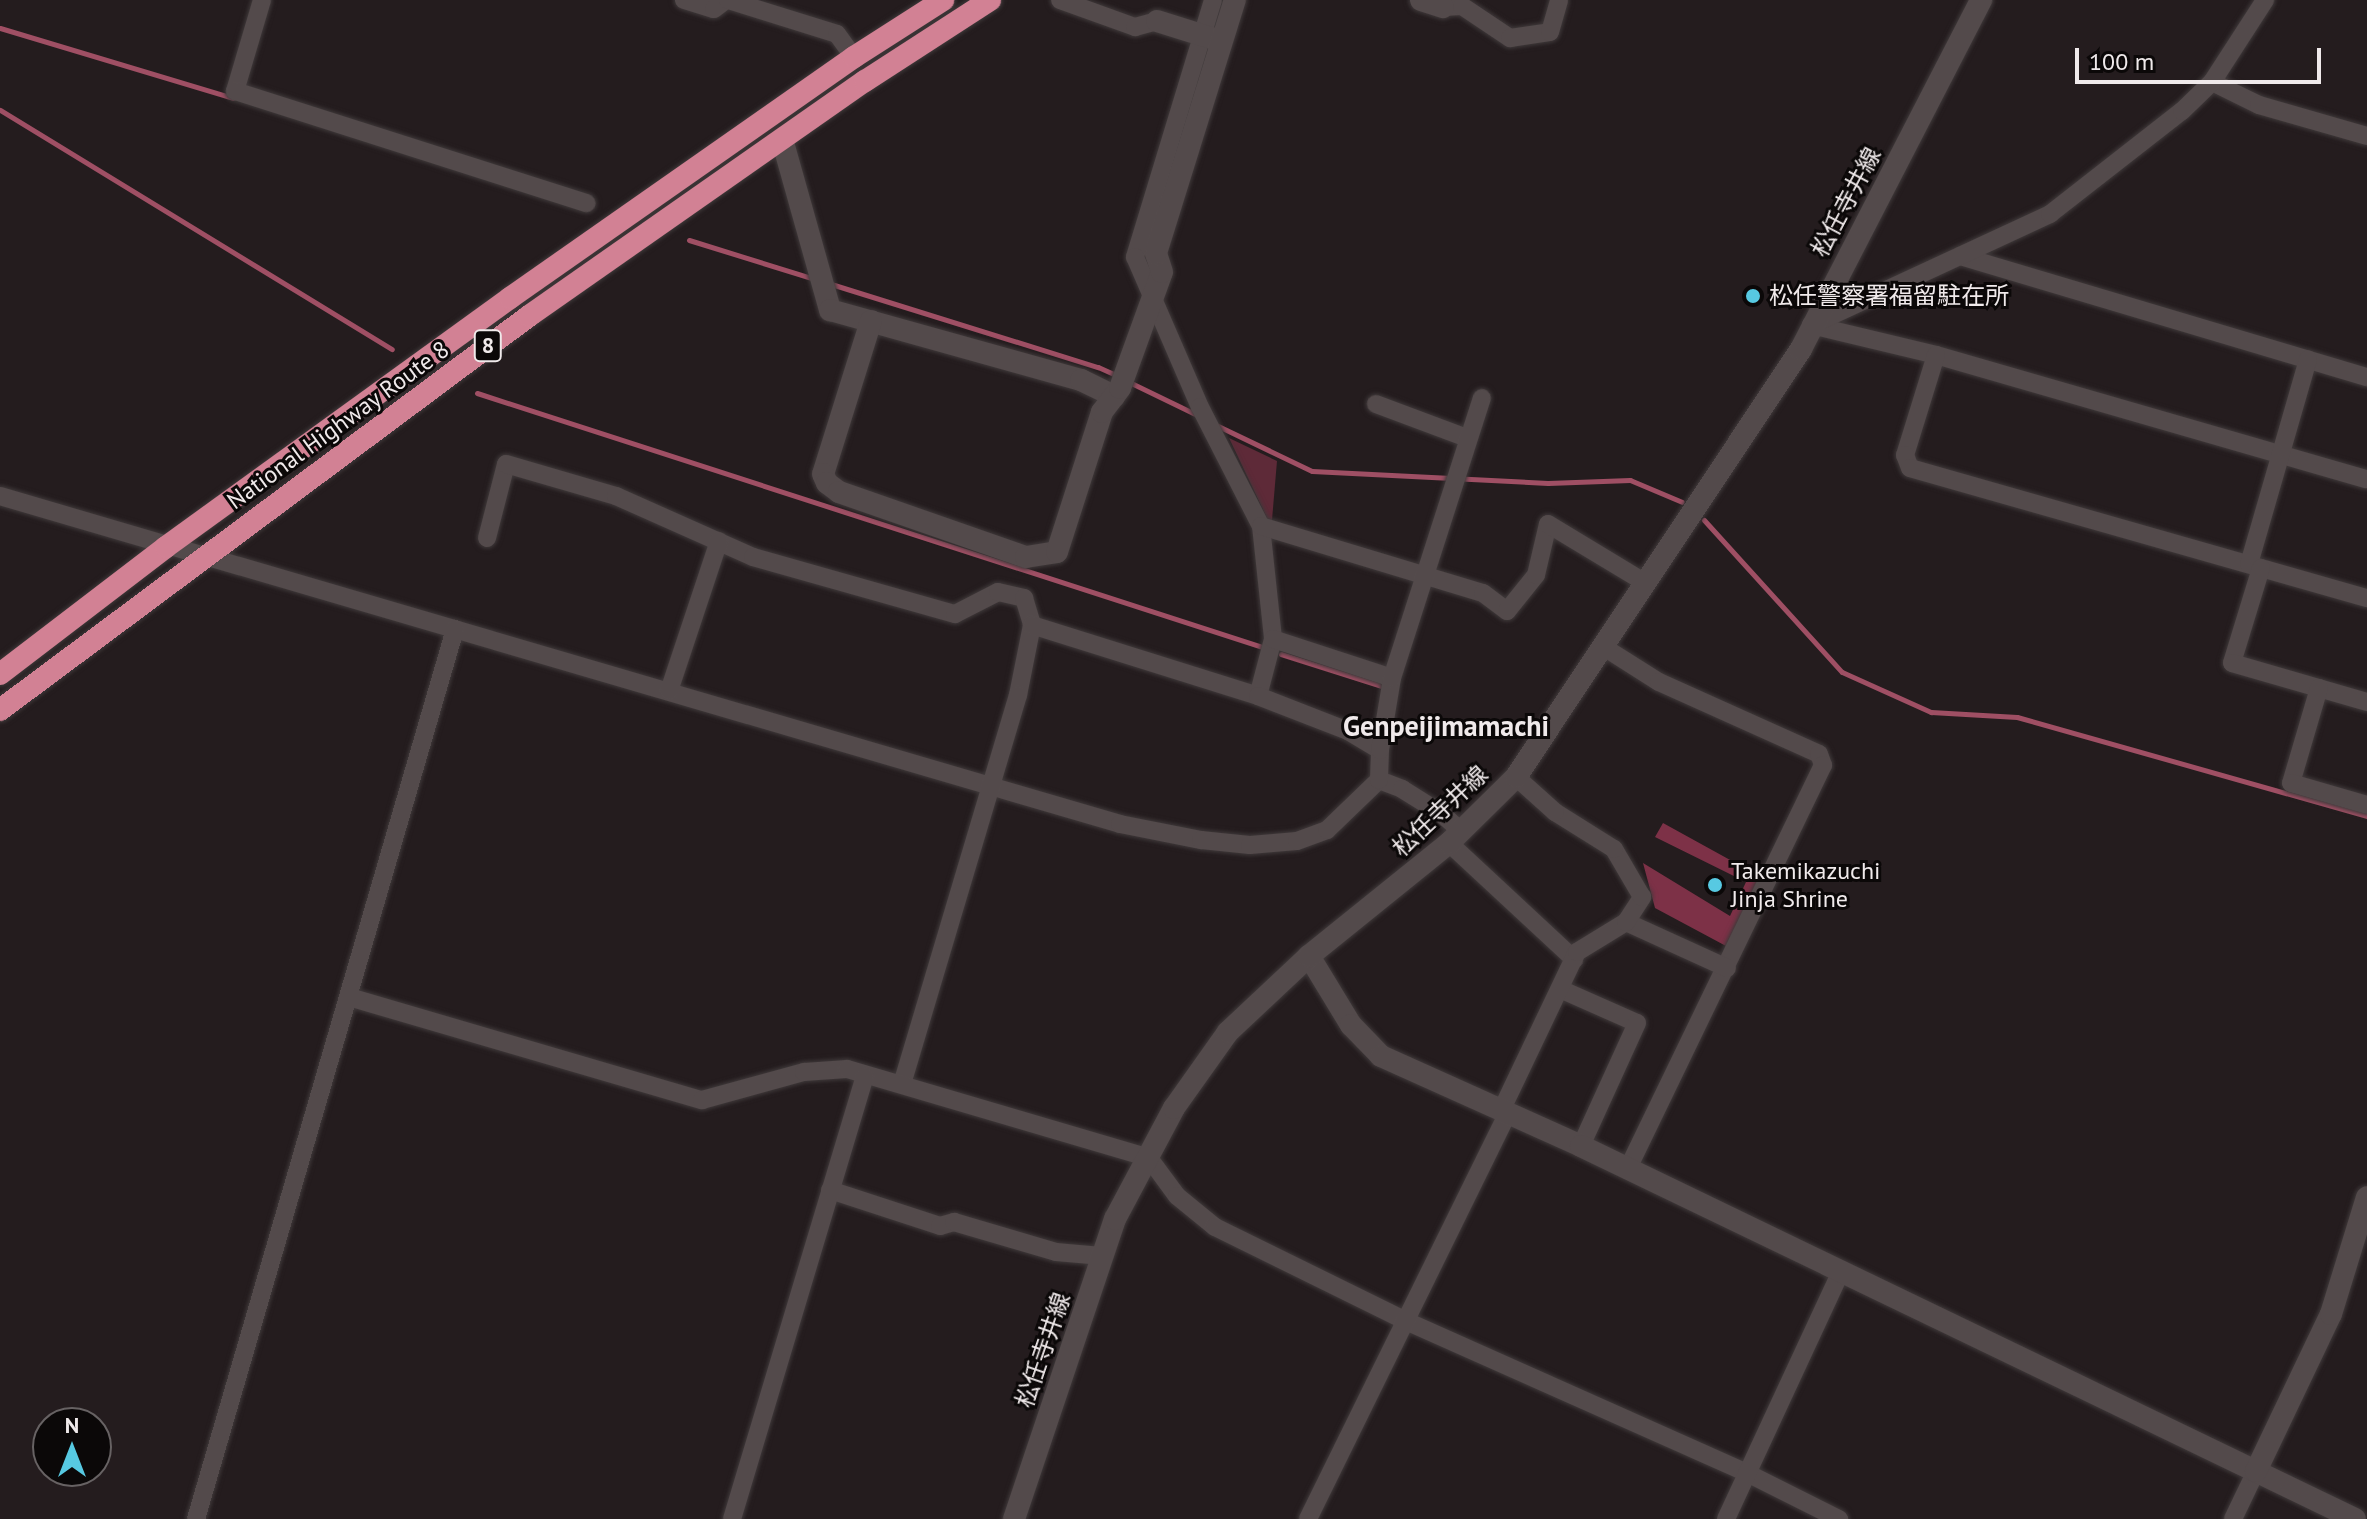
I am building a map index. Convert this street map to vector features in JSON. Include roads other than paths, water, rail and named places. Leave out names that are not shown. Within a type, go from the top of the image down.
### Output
[{"type":"highway","name":"National Highway Route 8","points":[[0,674],[166,547],[510,298],[854,57],[943,0]]},
{"type":"highway","name":"National Highway Route 8","points":[[0,710],[529,316],[782,139],[990,0]]},
{"type":"street","points":[[262,0],[235,91],[587,203]]},
{"type":"street","points":[[684,0],[714,9],[727,0],[837,34],[854,57]]},
{"type":"street","points":[[1060,0],[1135,27],[1157,21]]},
{"type":"street","points":[[1090,0],[1211,39]]},
{"type":"street","points":[[871,321],[823,474],[827,483],[839,492],[1026,557],[1057,552],[1102,412],[1121,384],[1162,272],[1156,253],[1211,39],[1213,0]]},
{"type":"street","points":[[1211,39],[1235,0]]},
{"type":"street","points":[[1421,0],[1443,7],[1462,6],[1510,38],[1550,32],[1559,0]]},
{"type":"street","name":"松任寺井線","points":[[1014,1519],[1115,1219],[1174,1108],[1228,1032],[1309,956],[1455,837],[1516,777],[1801,349],[1981,0]]},
{"type":"street","points":[[1811,325],[2050,214],[2182,111],[2212,82],[2259,2]]},
{"type":"street","points":[[2212,82],[2259,105],[2367,136]]},
{"type":"street","points":[[782,139],[830,310],[1081,380],[1121,384]]},
{"type":"street","points":[[1960,256],[2367,377]]},
{"type":"street","points":[[1153,299],[1200,407],[1261,526],[1273,639],[1258,696]]},
{"type":"street","points":[[1811,325],[1936,355],[2367,479]]},
{"type":"street","points":[[1936,355],[1905,455],[1910,468],[2367,598]]},
{"type":"street","points":[[2308,359],[2281,455],[2232,663],[2367,702]]},
{"type":"street","points":[[0,496],[990,788],[1120,824],[1201,840],[1250,845],[1297,841],[1327,830],[1379,780],[1380,750],[1392,678],[1482,398]]},
{"type":"street","points":[[1376,404],[1467,438]]},
{"type":"street","points":[[487,538],[506,464],[616,496],[753,557],[955,614],[998,592],[1024,598],[1032,625],[1018,695],[902,1084]]},
{"type":"street","points":[[1261,526],[1483,593],[1507,611],[1536,575],[1548,524],[1644,582]]},
{"type":"street","points":[[669,691],[719,541]]},
{"type":"street","points":[[1032,625],[1258,696],[1348,731],[1380,750]]},
{"type":"street","points":[[196,1519],[455,629]]},
{"type":"street","points":[[1273,639],[1392,678]]},
{"type":"street","points":[[1602,646],[1659,682],[1819,754],[1823,765],[1627,1170]]},
{"type":"street","points":[[2319,688],[2291,783],[2367,805]]},
{"type":"street","points":[[1308,1519],[1408,1322],[1577,952],[1626,922],[1642,897],[1614,849],[1555,812],[1516,777]]},
{"type":"street","points":[[1379,780],[1402,789],[1442,814],[1455,837],[1574,959]]},
{"type":"street","points":[[1626,922],[1727,968]]},
{"type":"street","points":[[1309,956],[1351,1025],[1381,1056],[1581,1146],[2355,1519]]},
{"type":"street","points":[[1560,989],[1637,1023],[1581,1146]]},
{"type":"street","points":[[349,997],[702,1100],[825,1068],[847,1069],[865,1077],[902,1084],[1149,1158],[1177,1196],[1215,1227],[1408,1322],[1749,1474],[1839,1519]]},
{"type":"street","points":[[732,1519],[865,1077]]},
{"type":"street","points":[[830,1190],[940,1226],[954,1222],[1056,1252],[1102,1256]]},
{"type":"street","points":[[2233,1519],[2331,1314],[2364,1220],[2367,1197]]},
{"type":"street","points":[[1726,1519],[1840,1273]]},
{"type":"waterway","points":[[0,28],[233,98]]},
{"type":"waterway","points":[[0,110],[392,349]]},
{"type":"waterway","points":[[689,240],[814,279]]},
{"type":"waterway","points":[[831,284],[1098,367],[1118,376]]},
{"type":"waterway","points":[[1127,381],[1197,415]]},
{"type":"waterway","points":[[477,393],[1262,647]]},
{"type":"waterway","points":[[1218,426],[1312,471],[1548,483],[1630,480],[1682,502]]},
{"type":"waterway","points":[[1704,520],[1842,672],[1931,712],[2017,717],[2367,816]]},
{"type":"waterway","points":[[1281,654],[1381,686]]},
{"type":"place","name":"松任警察署福留駐在所","points":[[1753,296]]},
{"type":"place","name":"Takemikazuchi Jinja Shrine","points":[[1715,885]]},
{"type":"district","name":"Genpeijimamachi","points":[[1446,726]]}]
